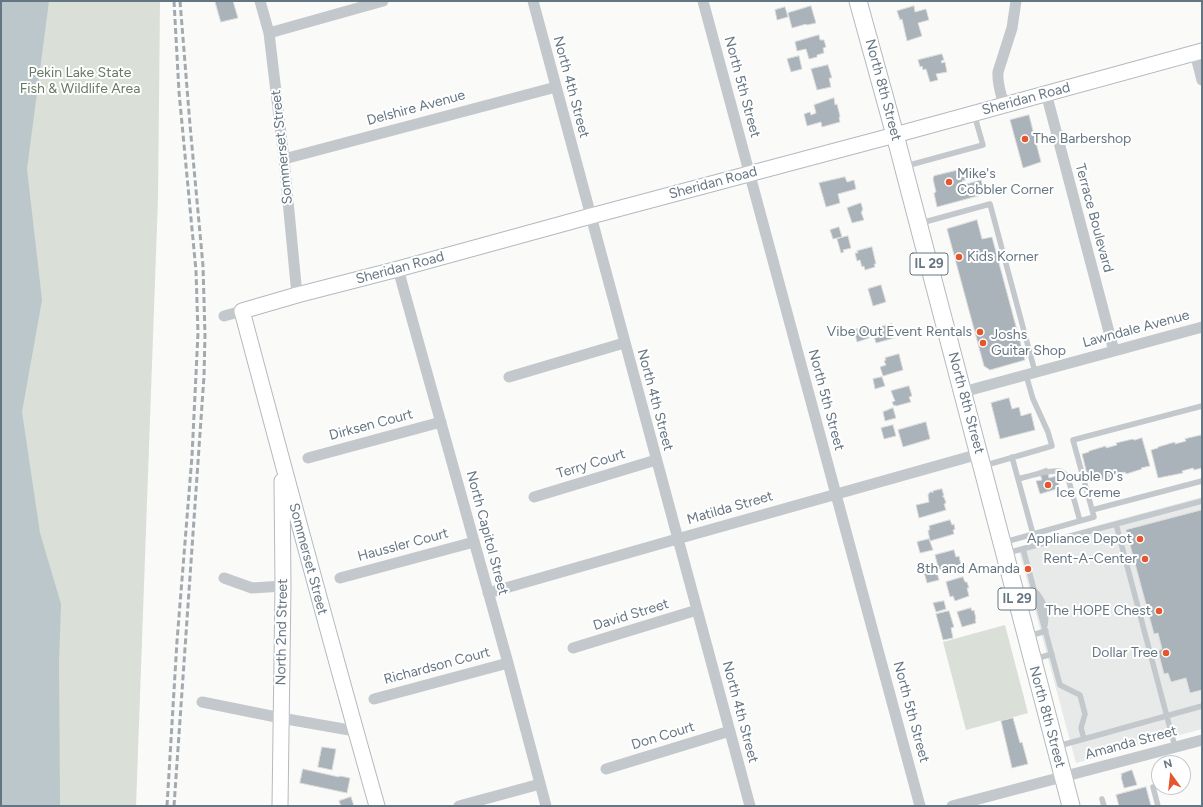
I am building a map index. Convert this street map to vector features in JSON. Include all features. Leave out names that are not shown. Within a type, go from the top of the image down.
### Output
[{"type":"main road","name":"North 8th Street","points":[[858,1],[904,166],[1071,806]]},
{"type":"main road","name":"Sheridan Road","points":[[242,311],[1198,52]]},
{"type":"main road","name":"Sommerset Street","points":[[242,311],[248,339],[282,459],[355,731],[377,806]]},
{"type":"main road","name":"North 2nd Street","points":[[280,806],[283,586],[282,459]]},
{"type":"street","name":"Sommerset Street","points":[[260,1],[269,33],[284,159],[297,295]]},
{"type":"street","points":[[269,33],[383,1]]},
{"type":"street","name":"North 4th Street","points":[[533,1],[750,806]]},
{"type":"street","name":"North 5th Street","points":[[703,1],[920,806]]},
{"type":"street","points":[[1004,105],[997,77],[1012,28],[1016,1]]},
{"type":"street","points":[[1198,52],[1202,80]]},
{"type":"street","name":"Delshire Avenue","points":[[284,159],[556,87]]},
{"type":"street","name":"Terrace Boulevard","points":[[1046,93],[1114,351]]},
{"type":"street","name":"North Capitol Street","points":[[398,269],[508,663],[546,806]]},
{"type":"street","name":"Sheridan Road","points":[[224,316],[242,311]]},
{"type":"street","name":"Lawndale Avenue","points":[[963,392],[1202,327]]},
{"type":"street","points":[[509,377],[624,343]]},
{"type":"street","name":"Dirksen Court","points":[[308,458],[441,422]]},
{"type":"street","name":"Terry Court","points":[[534,497],[656,460]]},
{"type":"street","name":"Matilda Street","points":[[488,593],[836,494],[981,460]]},
{"type":"street","name":"Haussler Court","points":[[340,578],[474,542]]},
{"type":"street","points":[[224,578],[252,588],[283,586]]},
{"type":"street","name":"David Street","points":[[573,648],[697,610]]},
{"type":"street","name":"Richardson Court","points":[[374,699],[508,663]]},
{"type":"street","points":[[202,702],[355,731]]},
{"type":"street","name":"Don Court","points":[[606,770],[730,731]]},
{"type":"street","name":"Amanda Street","points":[[952,806],[1202,740]]},
{"type":"street","points":[[459,806],[540,784]]},
{"type":"lane","points":[[904,166],[983,145],[974,113]]},
{"type":"lane","points":[[919,224],[990,204],[1031,373],[1033,399],[1048,432],[1052,446],[1012,457],[981,460]]},
{"type":"lane","points":[[1004,548],[1033,534],[1094,517],[1073,440],[1202,406]]},
{"type":"lane","points":[[1012,457],[1033,534]]},
{"type":"lane","points":[[1018,479],[1052,471],[1059,471],[1066,474],[1080,521]]},
{"type":"lane","points":[[1092,510],[1202,481]]},
{"type":"lane","points":[[1004,548],[1023,549],[1202,501]]},
{"type":"lane","points":[[1116,524],[1175,747]]},
{"type":"lane","points":[[1023,549],[1060,685],[1080,695],[1085,714],[1082,728],[1084,739]]},
{"type":"lane","points":[[1026,636],[1045,629]]},
{"type":"lane","points":[[1032,660],[1052,654]]},
{"type":"lane","points":[[1056,747],[1202,706]]},
{"type":"lane","points":[[1155,795],[1158,806]]},
{"type":"lane","points":[[1102,799],[1104,806]]},
{"type":"shaded area","points":[[1,1],[49,1],[27,169],[42,300],[22,412],[40,533],[61,604],[59,663],[60,806],[1,806]]},
{"type":"shaded area","points":[[1202,497],[1202,729],[1076,763],[1018,547]]},
{"type":"green space","name":"Pekin Lake State Fish & Wildlife Area","points":[[1,1],[160,1],[158,198],[136,806],[1,806]]},
{"type":"green space","points":[[1005,625],[1028,713],[966,730],[943,642]]},
{"type":"building","points":[[215,1],[233,1],[238,18],[221,22]]},
{"type":"building","points":[[811,6],[816,23],[792,28],[788,13]]},
{"type":"building","points":[[914,6],[915,12],[926,9],[929,20],[918,23],[922,36],[907,41],[902,19],[900,20],[897,11]]},
{"type":"building","points":[[785,7],[788,17],[777,20],[775,10]]},
{"type":"building","points":[[819,35],[820,40],[824,40],[826,47],[823,48],[824,53],[809,59],[806,49],[797,51],[795,42]]},
{"type":"building","points":[[942,54],[944,60],[941,61],[942,63],[945,62],[947,72],[936,74],[938,80],[930,82],[926,69],[923,70],[922,66],[920,67],[918,60]]},
{"type":"building","points":[[799,56],[802,69],[791,72],[787,59]]},
{"type":"building","points":[[828,65],[832,78],[829,78],[831,87],[817,90],[811,69]]},
{"type":"building","points":[[834,98],[835,105],[837,104],[840,116],[840,122],[822,127],[821,122],[807,126],[804,114],[810,112],[811,115],[816,113],[814,105]]},
{"type":"building","points":[[1029,115],[1041,162],[1023,168],[1010,120]]},
{"type":"building","points":[[963,169],[966,180],[962,181],[963,185],[981,180],[985,194],[937,207],[934,193],[936,192],[933,179],[934,176]]},
{"type":"building","points":[[845,177],[847,182],[854,180],[856,189],[838,194],[840,203],[826,207],[819,183]]},
{"type":"building","points":[[861,203],[863,210],[861,212],[864,220],[852,223],[847,208]]},
{"type":"building","points":[[977,220],[982,239],[992,237],[1025,360],[990,370],[984,366],[947,229]]},
{"type":"building","points":[[839,227],[842,237],[833,239],[830,230]]},
{"type":"building","points":[[848,236],[851,248],[843,250],[844,252],[841,253],[837,239]]},
{"type":"building","points":[[872,247],[876,264],[874,264],[875,267],[865,270],[864,266],[862,267],[860,260],[857,261],[855,253],[858,253],[857,251]]},
{"type":"building","points":[[881,285],[886,302],[873,306],[868,289]]},
{"type":"building","points":[[892,324],[894,338],[876,343],[872,329]]},
{"type":"building","points":[[866,326],[869,338],[857,342],[854,330]]},
{"type":"building","points":[[899,354],[903,370],[883,376],[880,367],[886,365],[884,361],[886,360],[885,358]]},
{"type":"building","points":[[882,377],[885,386],[875,389],[873,379]]},
{"type":"building","points":[[909,386],[912,396],[909,397],[911,402],[894,406],[892,402],[895,401],[891,391]]},
{"type":"building","points":[[1009,398],[1012,409],[1019,407],[1021,416],[1031,413],[1035,430],[1000,439],[991,403]]},
{"type":"building","points":[[893,408],[896,418],[885,421],[883,412]]},
{"type":"building","points":[[926,422],[930,439],[903,447],[898,430]]},
{"type":"building","points":[[893,425],[896,436],[884,439],[881,428]]},
{"type":"building","points":[[1202,435],[1202,468],[1194,470],[1193,468],[1182,471],[1183,473],[1158,478],[1151,450],[1175,442],[1175,444],[1186,441],[1185,439]]},
{"type":"building","points":[[1142,438],[1150,466],[1126,474],[1125,472],[1114,475],[1114,477],[1089,482],[1082,454],[1106,446],[1106,448],[1117,445],[1116,443]]},
{"type":"building","points":[[1047,468],[1049,478],[1056,476],[1060,488],[1040,494],[1036,481],[1042,480],[1039,471]]},
{"type":"building","points":[[942,489],[944,496],[942,496],[944,497],[946,503],[944,504],[946,510],[919,518],[916,505],[929,502],[928,495],[930,492],[933,493],[933,491]]},
{"type":"building","points":[[1202,510],[1202,690],[1190,693],[1186,678],[1171,682],[1168,673],[1164,674],[1158,651],[1162,649],[1158,633],[1154,634],[1126,530]]},
{"type":"building","points":[[950,520],[952,525],[954,524],[954,534],[930,541],[928,530],[930,530],[929,526]]},
{"type":"building","points":[[929,539],[933,550],[920,553],[917,542]]},
{"type":"building","points":[[954,550],[956,557],[959,556],[961,565],[939,570],[935,555]]},
{"type":"building","points":[[936,569],[939,580],[927,583],[924,572]]},
{"type":"building","points":[[963,577],[969,588],[967,588],[969,596],[955,601],[953,596],[950,597],[946,582]]},
{"type":"building","points":[[944,601],[946,609],[936,612],[933,603]]},
{"type":"building","points":[[971,608],[972,611],[974,610],[976,623],[962,627],[957,612]]},
{"type":"building","points":[[949,611],[954,627],[951,628],[953,638],[943,640],[936,614]]},
{"type":"building","points":[[1013,718],[1028,764],[1012,768],[1001,721]]},
{"type":"building","points":[[322,747],[336,749],[332,770],[318,767]]},
{"type":"building","points":[[303,769],[350,778],[347,793],[300,783]]},
{"type":"building","points":[[1132,770],[1137,785],[1124,788],[1121,774]]},
{"type":"building","points":[[1146,787],[1151,806],[1119,806],[1116,795]]},
{"type":"building","points":[[351,797],[354,806],[341,806],[339,801]]},
{"type":"railway","points":[[167,806],[177,641],[192,456],[198,333],[196,271],[179,92],[174,1]]},
{"type":"railway","points":[[174,806],[204,376],[205,335],[203,266],[180,1]]},
{"type":"place","name":"The Barbershop","points":[[1025,139]]},
{"type":"place","name":"Mike's Cobbler Corner","points":[[949,182]]},
{"type":"place","name":"Kids Korner","points":[[959,257]]},
{"type":"place","name":"Vibe Out Event Rentals","points":[[980,332]]},
{"type":"place","name":"Joshs Guitar Shop","points":[[983,343]]},
{"type":"place","name":"Double D's Ice Creme","points":[[1048,485]]},
{"type":"place","name":"Appliance Depot","points":[[1140,539]]},
{"type":"place","name":"Rent-A-Center","points":[[1145,559]]},
{"type":"place","name":"8th and Amanda","points":[[1028,569]]},
{"type":"place","name":"The HOPE Chest","points":[[1159,611]]},
{"type":"place","name":"Dollar Tree","points":[[1166,653]]}]
